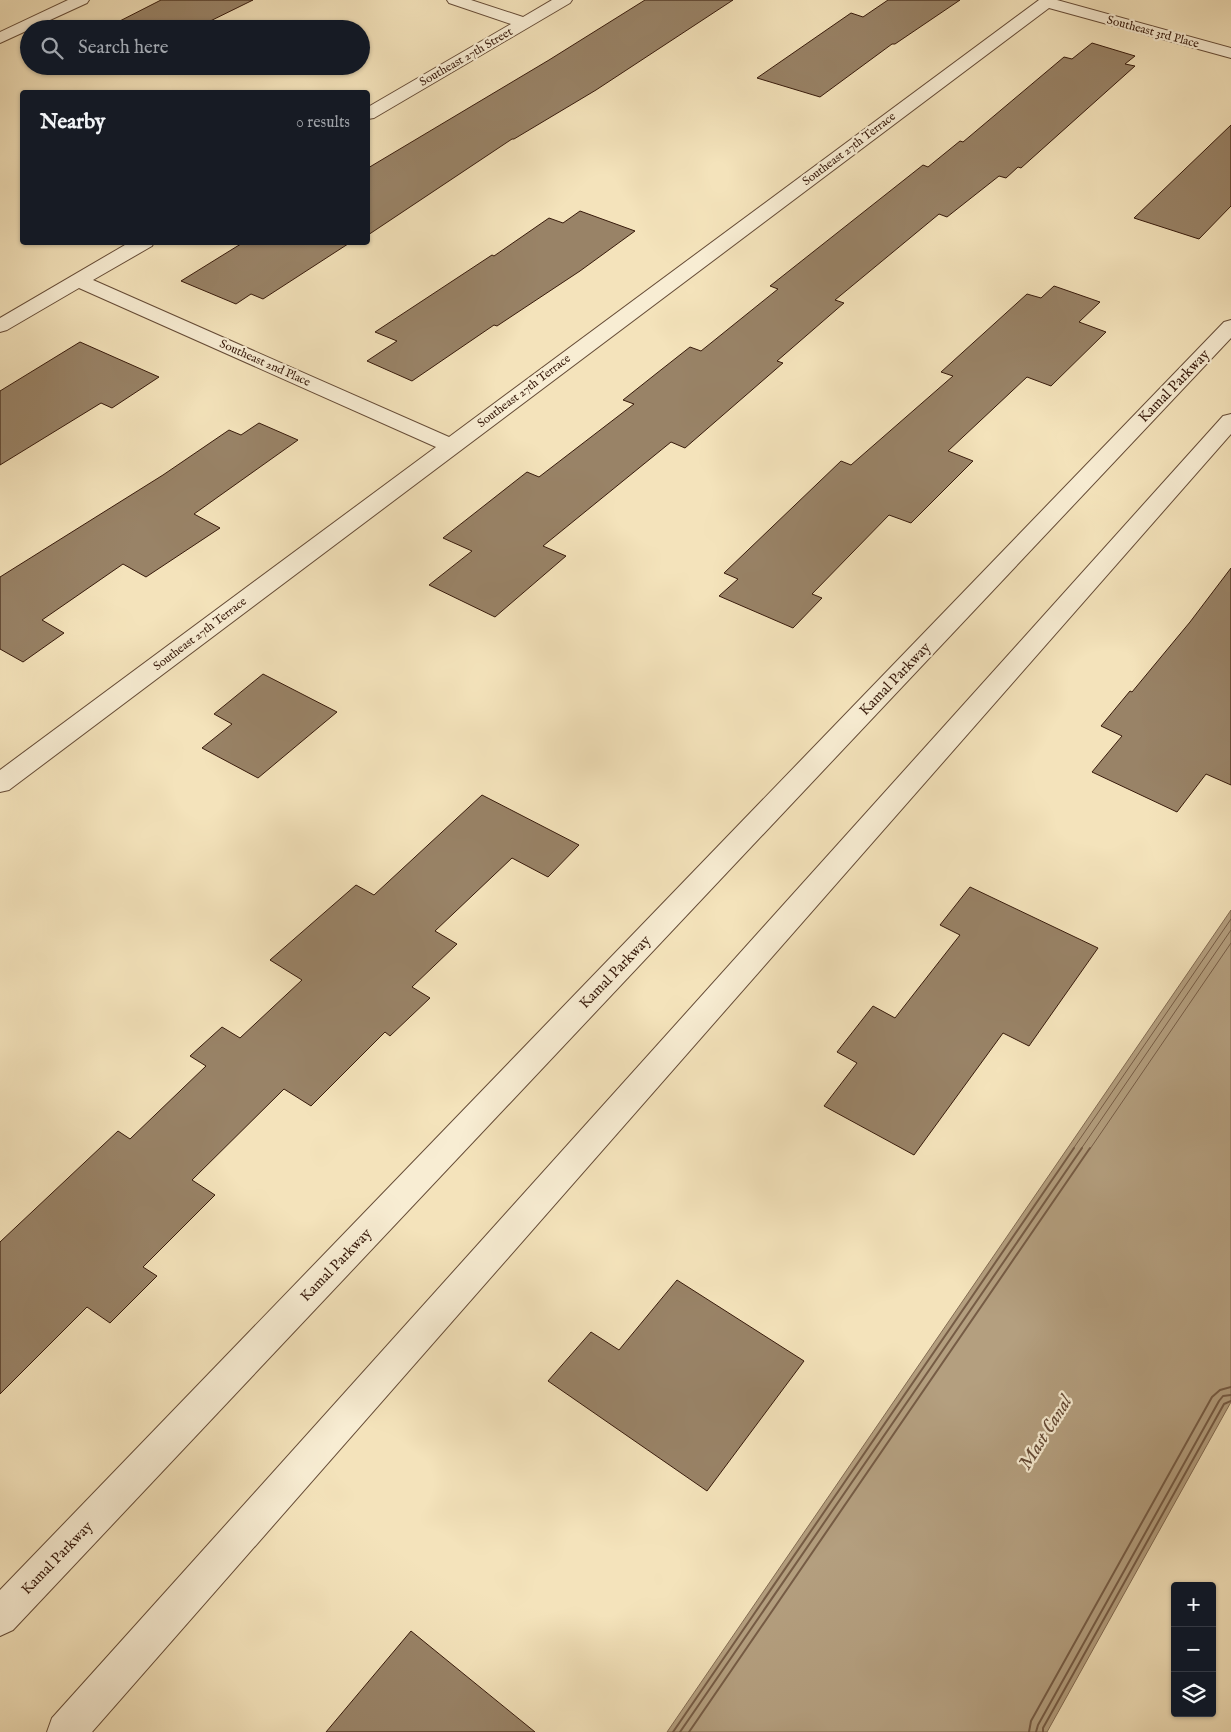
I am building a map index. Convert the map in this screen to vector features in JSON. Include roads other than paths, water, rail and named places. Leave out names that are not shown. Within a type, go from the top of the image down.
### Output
[{"type":"street","points":[[38,20],[80,0]]},
{"type":"street","points":[[456,0],[524,23]]},
{"type":"street","name":"Southeast 27th Street","points":[[370,113],[564,0]]},
{"type":"street","name":"Southeast 3rd Place","points":[[1047,1],[1231,53]]},
{"type":"street","name":"Southeast 27th Terrace","points":[[0,783],[1047,1]]},
{"type":"street","points":[[0,38],[20,28]]},
{"type":"street","points":[[0,326],[139,245]]},
{"type":"street","name":"Southeast 2nd Place","points":[[79,281],[452,446]]},
{"type":"street","name":"Kamal Parkway","points":[[0,1618],[1231,326]]},
{"type":"street","points":[[66,1732],[1231,421]]},
{"type":"water","name":"Mast Canal","points":[[1231,910],[1231,1402],[1047,1732],[667,1732]]}]
